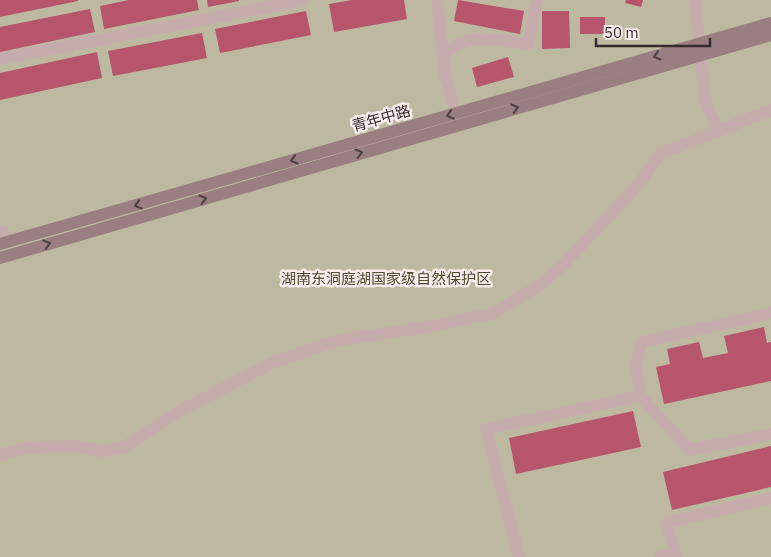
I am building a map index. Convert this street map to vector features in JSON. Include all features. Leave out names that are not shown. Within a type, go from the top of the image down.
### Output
[{"type":"main road","name":"青年中路","points":[[5,242],[700,50],[771,23]]},
{"type":"main road","points":[[0,258],[700,50],[771,35]]},
{"type":"street","points":[[0,59],[304,0]]},
{"type":"street","points":[[437,0],[445,76],[453,103]]},
{"type":"street","points":[[443,56],[453,46],[476,38],[528,44],[537,0]]},
{"type":"street","points":[[695,0],[705,100],[718,130]]},
{"type":"street","points":[[0,455],[28,447],[73,446],[103,451],[124,446],[178,412],[270,364],[334,341],[433,326],[494,313],[543,283],[564,264],[638,186],[660,154],[771,110]]},
{"type":"street","points":[[0,232],[3,232],[5,242]]},
{"type":"street","points":[[771,313],[642,342],[636,362],[640,396],[690,450],[771,434]]},
{"type":"street","points":[[519,557],[486,429],[640,396]]},
{"type":"street","points":[[661,557],[676,554],[666,523],[771,498]]},
{"type":"green space","name":"湖南东洞庭湖国家级自然保护区","points":[[0,0],[771,0],[771,557],[0,557]]},
{"type":"building","points":[[0,0],[78,0],[78,1],[0,17]]},
{"type":"building","points":[[129,0],[197,0],[199,10],[104,29],[100,6]]},
{"type":"building","points":[[207,0],[239,0],[239,1],[208,7]]},
{"type":"building","points":[[352,0],[404,0],[407,19],[334,32],[329,4]]},
{"type":"building","points":[[458,0],[524,11],[520,34],[454,21]]},
{"type":"building","points":[[626,0],[643,0],[641,7],[625,3]]},
{"type":"building","points":[[90,9],[95,32],[0,52],[0,27]]},
{"type":"building","points":[[306,11],[311,35],[220,53],[215,29]]},
{"type":"building","points":[[542,11],[569,11],[570,48],[542,49]]},
{"type":"building","points":[[580,17],[605,17],[605,34],[580,34]]},
{"type":"building","points":[[202,33],[207,58],[113,76],[108,51]]},
{"type":"building","points":[[97,52],[102,78],[0,100],[0,73]]},
{"type":"building","points":[[508,57],[514,77],[477,87],[472,68]]},
{"type":"building","points":[[764,327],[767,343],[771,342],[771,381],[664,404],[656,367],[670,364],[667,349],[699,342],[703,358],[728,353],[724,336]]},
{"type":"building","points":[[633,411],[641,447],[516,474],[509,438]]},
{"type":"building","points":[[771,446],[771,487],[672,510],[663,472]]}]
